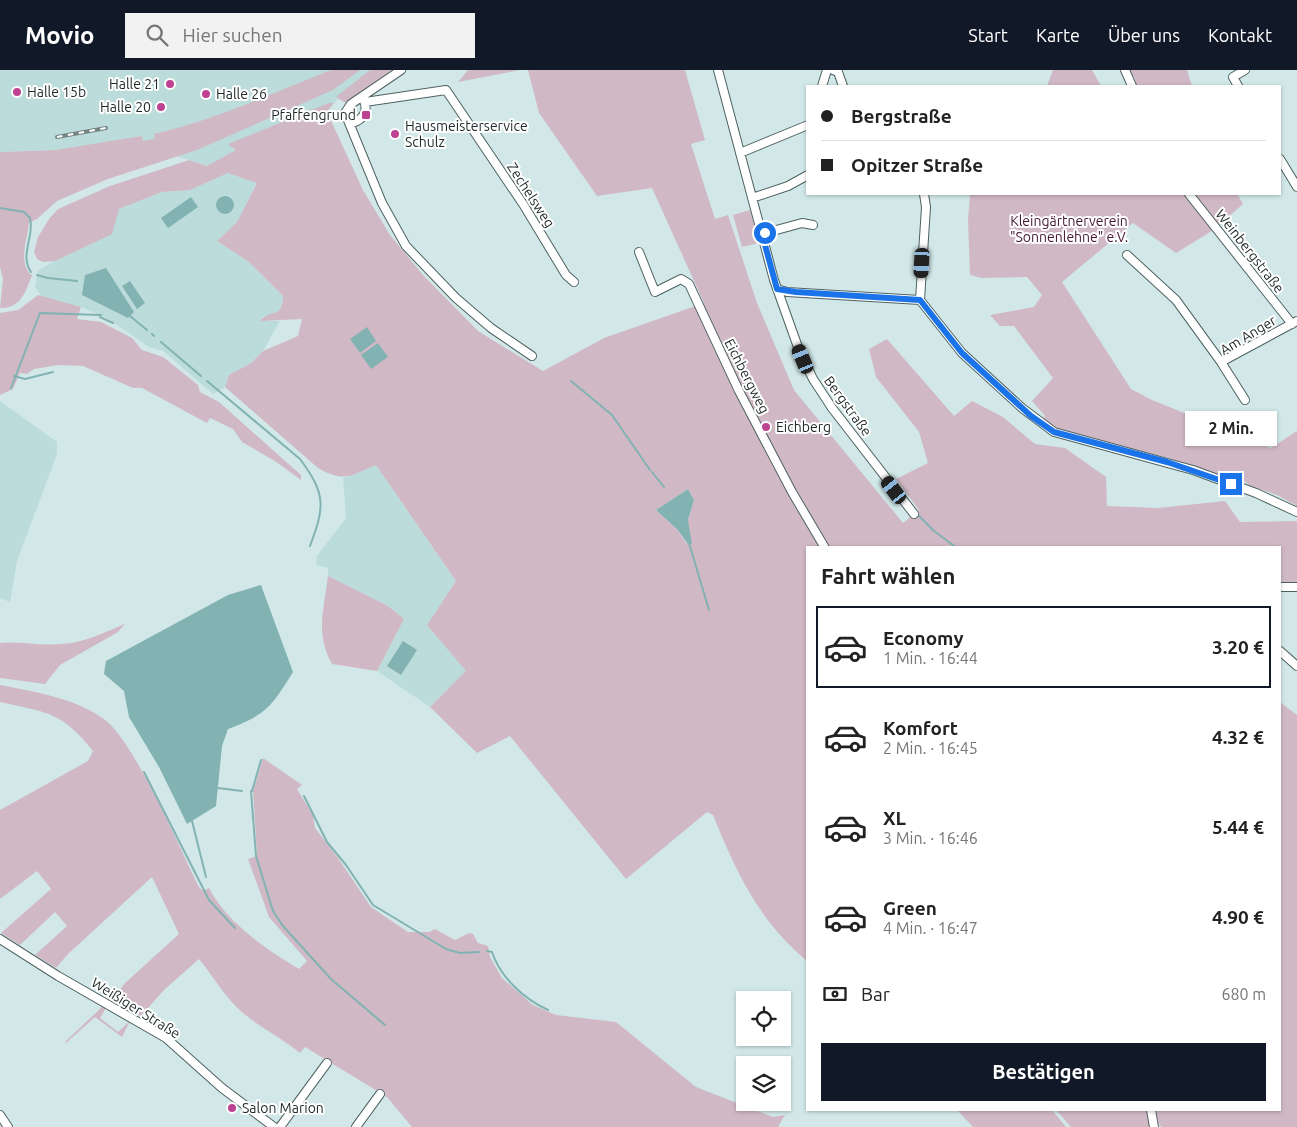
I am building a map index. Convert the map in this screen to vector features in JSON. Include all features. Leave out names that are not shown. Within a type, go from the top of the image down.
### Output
[{"type":"street","points":[[401,70],[364,100],[346,108],[346,120],[382,203],[406,246],[451,293],[491,328],[532,356]]},
{"type":"street","name":"Bergstraße","points":[[718,70],[777,289],[792,332],[813,379],[851,433],[914,514]]},
{"type":"street","points":[[822,85],[827,70]]},
{"type":"street","points":[[834,70],[838,72],[843,85]]},
{"type":"street","points":[[1126,70],[1132,85]]},
{"type":"street","points":[[1237,85],[1233,77],[1245,70]]},
{"type":"street","name":"Zechelsweg","points":[[364,100],[446,90],[533,220],[566,275],[574,282]]},
{"type":"street","points":[[346,120],[352,123],[357,122],[364,115],[364,100]]},
{"type":"street","points":[[740,153],[806,126]]},
{"type":"street","points":[[1281,161],[1297,187]]},
{"type":"street","points":[[752,198],[788,186],[806,176]]},
{"type":"street","points":[[924,195],[920,300],[962,353],[1022,408],[1054,432],[1193,470],[1265,496],[1297,512]]},
{"type":"street","name":"Weinbergstraße","points":[[1190,195],[1294,323]]},
{"type":"street","points":[[762,234],[802,224],[813,225]]},
{"type":"street","name":"Eichbergweg","points":[[640,252],[652,290],[657,292],[681,279],[685,280],[696,297],[739,391],[792,492],[824,546]]},
{"type":"street","points":[[1127,255],[1176,300],[1221,362]]},
{"type":"street","points":[[777,289],[796,292],[920,300]]},
{"type":"street","name":"Am Anger","points":[[1245,400],[1221,362],[1294,323]]},
{"type":"street","points":[[1281,587],[1297,587]]},
{"type":"street","points":[[1281,652],[1297,666]]},
{"type":"street","name":"Weißiger Straße","points":[[0,939],[58,976],[166,1038],[222,1088],[274,1127]]},
{"type":"street","points":[[280,1127],[327,1064]]},
{"type":"street","points":[[356,1127],[380,1094]]},
{"type":"street","points":[[1152,1111],[1154,1127]]},
{"type":"street","points":[[0,1116],[8,1127]]},
{"type":"shaded area","points":[[0,70],[393,70],[346,103],[339,98],[326,112],[229,144],[237,150],[207,166],[128,140],[56,150],[0,152]]},
{"type":"shaded area","points":[[228,173],[257,183],[237,222],[217,241],[249,262],[283,296],[279,312],[263,317],[261,321],[280,321],[263,351],[251,363],[229,375],[225,387],[213,394],[163,351],[149,347],[107,318],[81,307],[42,298],[35,287],[38,271],[114,223],[119,209],[162,192],[190,190]]},
{"type":"shaded area","points":[[221,196],[229,196],[234,201],[232,212],[221,214],[216,209],[216,201]]},
{"type":"shaded area","points":[[191,197],[198,207],[168,228],[161,218]]},
{"type":"shaded area","points":[[106,268],[134,312],[128,318],[82,295],[85,275]]},
{"type":"shaded area","points":[[130,281],[145,303],[137,309],[122,286]]},
{"type":"shaded area","points":[[367,327],[376,341],[360,353],[350,339]]},
{"type":"shaded area","points":[[378,343],[388,357],[371,369],[361,355]]},
{"type":"shaded area","points":[[0,401],[57,442],[57,454],[17,561],[10,602],[0,598]]},
{"type":"shaded area","points":[[376,465],[456,581],[427,625],[467,671],[430,707],[377,671],[404,619],[388,606],[328,576],[328,568],[316,565],[317,556],[346,518],[343,478]]},
{"type":"shaded area","points":[[688,489],[694,500],[688,520],[692,544],[688,544],[677,529],[656,510]]},
{"type":"shaded area","points":[[261,585],[293,672],[267,708],[251,719],[228,729],[222,746],[216,806],[187,824],[159,767],[129,717],[124,691],[104,674],[106,661],[228,595]]},
{"type":"shaded area","points":[[403,641],[417,650],[401,675],[387,666]]},
{"type":"green space","points":[[331,70],[360,70],[333,90],[197,150],[108,179],[57,201],[37,219],[29,223],[24,258],[25,264],[32,275],[25,293],[13,306],[0,308],[3,279],[0,267],[0,152],[56,150],[142,136],[143,141],[155,139],[154,134],[222,114]]},
{"type":"green space","points":[[370,70],[393,70],[346,103],[336,97]]},
{"type":"green space","points":[[468,70],[520,70],[458,82]]},
{"type":"green space","points":[[528,70],[685,70],[705,140],[691,144],[715,219],[728,215],[757,303],[794,390],[903,523],[919,510],[896,479],[928,463],[919,432],[876,377],[869,349],[887,339],[954,416],[972,401],[1003,417],[1035,444],[1065,448],[1106,477],[1107,506],[1158,508],[1225,501],[1240,522],[1297,521],[1297,585],[1281,583],[1281,546],[806,546],[806,960],[790,946],[762,912],[740,876],[713,815],[707,812],[626,879],[510,736],[477,753],[430,707],[466,671],[427,625],[456,581],[376,465],[353,475],[341,477],[327,473],[318,468],[225,387],[229,375],[251,363],[263,351],[298,336],[302,319],[260,321],[281,308],[283,296],[249,262],[217,241],[237,222],[257,183],[228,173],[190,190],[162,192],[119,209],[112,234],[55,261],[43,262],[37,259],[34,252],[38,237],[49,219],[58,209],[110,186],[189,160],[207,166],[236,150],[228,144],[329,103],[334,103],[327,112],[363,190],[390,235],[423,275],[478,331],[543,371],[604,338],[704,303],[652,188],[597,196],[539,113]],"holes":[[[688,489],[694,500],[688,520],[687,544],[677,529],[656,510]]]},
{"type":"green space","points":[[1053,70],[1092,70],[1100,85],[1047,85]]},
{"type":"green space","points":[[1127,70],[1187,70],[1192,85],[1137,85],[1134,76],[1130,77]]},
{"type":"green space","name":"Kleingärtnerverein \"Sonnenlehne\" e.V.","points":[[970,195],[1238,195],[1243,204],[1215,229],[1176,253],[1133,223],[1062,282],[1131,389],[1152,400],[1271,448],[1297,431],[1297,506],[1277,495],[1250,486],[1233,471],[1225,478],[1169,458],[1060,432],[1041,420],[1045,416],[1032,401],[1053,378],[1014,326],[1000,326],[990,315],[1034,307],[1042,295],[1027,277],[982,278],[970,275],[968,220]]},
{"type":"green space","points":[[750,210],[759,243],[742,247],[733,215]]},
{"type":"green space","points":[[38,295],[81,307],[77,319],[101,322],[132,338],[142,350],[163,357],[198,385],[200,392],[219,402],[301,475],[301,480],[275,461],[242,442],[233,429],[210,418],[207,423],[142,388],[133,388],[83,366],[59,365],[34,369],[27,374],[20,373],[13,389],[0,395],[0,313],[18,310]]},
{"type":"green space","points":[[328,576],[388,606],[404,619],[377,671],[332,664],[322,632]]},
{"type":"green space","points":[[125,624],[118,632],[60,665],[45,684],[0,678],[0,643],[54,644],[78,642]]},
{"type":"green space","points":[[0,685],[41,693],[68,701],[104,719],[116,731],[143,772],[199,887],[203,891],[209,888],[226,913],[248,934],[273,953],[299,969],[307,961],[269,917],[248,859],[257,856],[253,791],[263,758],[302,785],[297,789],[313,815],[315,828],[371,907],[408,932],[429,932],[435,929],[455,940],[469,933],[473,934],[478,943],[488,946],[490,957],[502,978],[533,1005],[556,1015],[616,1022],[696,1087],[736,1103],[736,1111],[758,1111],[773,1117],[785,1115],[778,1127],[412,1127],[387,1097],[305,1047],[300,1053],[243,1013],[225,994],[199,959],[164,990],[141,1016],[113,1000],[124,984],[179,934],[152,877],[68,954],[56,968],[35,955],[67,926],[55,912],[20,945],[1,933],[51,889],[37,871],[0,899],[0,810],[88,761],[93,751],[72,728],[62,721],[42,712],[0,702]]},
{"type":"green space","points":[[1281,703],[1297,715],[1297,1127],[1162,1127],[1155,1120],[1154,1111],[1281,1111]]},
{"type":"green space","points":[[103,1006],[106,1008],[100,1018],[118,1032],[130,1021],[122,1037],[95,1017],[65,1042]]},
{"type":"green space","points":[[958,1111],[1053,1111],[1066,1127],[973,1127]]},
{"type":"green space","points":[[1057,1111],[1149,1111],[1151,1127],[1071,1127]]},
{"type":"waterway","points":[[0,208],[24,212],[30,218],[31,232],[26,259],[31,272]]},
{"type":"waterway","points":[[37,275],[77,281]]},
{"type":"waterway","points":[[11,388],[40,313],[101,315]]},
{"type":"waterway","points":[[130,316],[147,330]]},
{"type":"waterway","points":[[100,317],[113,323]]},
{"type":"waterway","points":[[161,342],[201,376]]},
{"type":"waterway","points":[[14,376],[25,379],[53,372]]},
{"type":"waterway","points":[[207,381],[300,459],[309,471],[319,491],[320,501],[318,520],[310,546]]},
{"type":"waterway","points":[[571,381],[612,415],[650,470]]},
{"type":"waterway","points":[[652,472],[664,487]]},
{"type":"waterway","points":[[917,514],[934,531],[954,546]]},
{"type":"waterway","points":[[689,543],[709,610]]},
{"type":"waterway","points":[[252,791],[261,760]]},
{"type":"waterway","points":[[144,772],[209,900],[235,928]]},
{"type":"waterway","points":[[218,788],[242,791]]},
{"type":"waterway","points":[[251,791],[256,856],[273,911],[283,926],[331,979],[385,1025]]},
{"type":"waterway","points":[[304,796],[327,842],[346,865],[373,905],[446,949],[460,953],[479,952]]},
{"type":"waterway","points":[[192,821],[206,877]]},
{"type":"waterway","points":[[487,951],[492,952],[501,970],[514,986],[530,1000],[548,1010]]},
{"type":"railway","points":[[57,137],[106,128]]},
{"type":"place","name":"Halle 21","points":[[170,84]]},
{"type":"place","name":"Halle 15b","points":[[17,92]]},
{"type":"place","name":"Halle 26","points":[[206,94]]},
{"type":"place","name":"Halle 20","points":[[161,107]]},
{"type":"place","name":"Pfaffengrund","points":[[366,115]]},
{"type":"place","name":"Hausmeisterservice Schulz","points":[[395,134]]},
{"type":"place","name":"Eichberg","points":[[766,427]]},
{"type":"place","name":"Salon Marion","points":[[232,1108]]},
{"type":"route","points":[[765,233],[762,234],[777,289],[796,292],[920,300],[962,353],[1040,424],[1065,437],[1167,462],[1231,484]]}]
